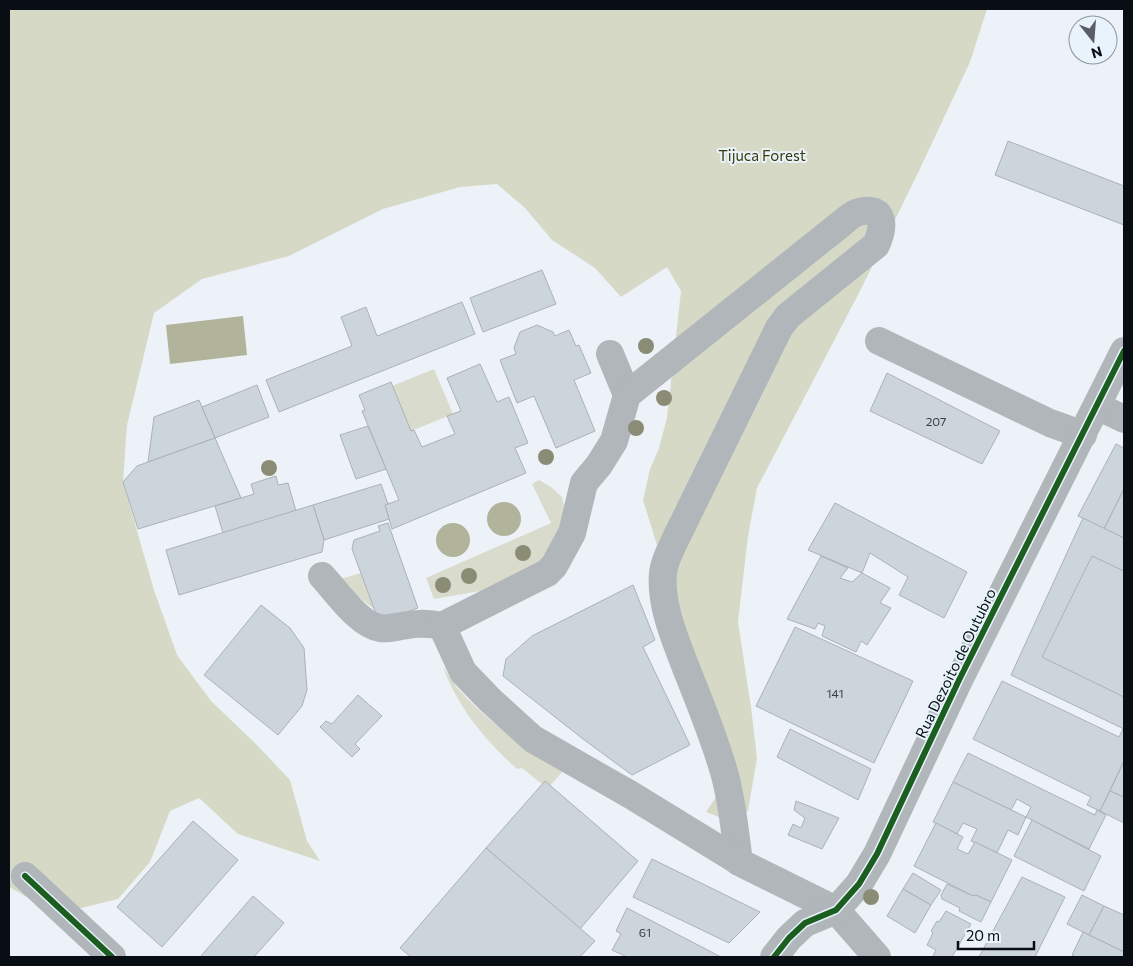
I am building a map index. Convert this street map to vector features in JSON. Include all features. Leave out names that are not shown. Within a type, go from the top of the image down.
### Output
[{"type":"street","points":[[627,395],[647,381],[842,222],[858,212],[872,211],[878,214],[882,222],[881,234],[876,245],[788,316],[779,328],[676,538],[663,572],[666,606],[676,640],[725,774],[739,862]]},
{"type":"street","points":[[879,341],[1050,423],[1082,435]]},
{"type":"street","name":"Rua Dezoito de Outubro","points":[[774,957],[789,938],[805,923],[836,910],[859,884],[877,854],[959,680],[1124,350]]},
{"type":"street","points":[[322,576],[344,602],[368,624],[380,628],[420,623],[442,626],[547,573],[554,566],[572,533],[584,483],[614,442],[627,395],[610,354]]},
{"type":"street","points":[[1097,406],[1124,419]]},
{"type":"street","points":[[442,626],[463,672],[490,700],[533,739],[631,795],[739,862],[788,888],[836,910],[872,955]]},
{"type":"street","points":[[25,876],[112,957]]},
{"type":"shaded area","points":[[243,316],[247,355],[170,364],[166,325]]},
{"type":"shaded area","points":[[434,369],[453,414],[411,431],[392,386]]},
{"type":"shaded area","points":[[539,480],[551,487],[562,497],[566,514],[547,559],[515,579],[480,591],[434,599],[426,578],[551,523],[532,484]]},
{"type":"shaded area","points":[[504,502],[511,503],[516,507],[520,512],[520,526],[516,531],[511,535],[504,536],[497,535],[492,531],[488,526],[487,519],[488,512],[492,507],[497,503]]},
{"type":"shaded area","points":[[453,523],[460,524],[465,528],[469,533],[469,547],[465,552],[460,556],[453,557],[446,556],[441,552],[437,547],[436,540],[437,533],[441,528],[446,524]]},
{"type":"shaded area","points":[[361,573],[374,609],[337,580]]},
{"type":"shaded area","points":[[443,667],[458,689],[484,715],[563,771],[550,786],[545,781],[542,784],[522,768],[517,769],[483,735],[465,710]]},
{"type":"green space","name":"Tijuca Forest","points":[[9,9],[987,9],[970,62],[917,175],[861,289],[757,488],[748,536],[738,622],[757,758],[748,811],[729,821],[706,812],[729,777],[643,500],[650,469],[659,448],[667,418],[681,291],[667,267],[621,297],[595,268],[552,240],[525,208],[497,184],[460,187],[383,209],[289,256],[202,279],[154,313],[127,425],[123,482],[154,590],[177,655],[211,701],[290,780],[307,841],[320,861],[238,834],[199,798],[170,811],[150,862],[118,899],[57,914],[9,887]]},
{"type":"building","points":[[1008,141],[1124,186],[1124,225],[995,175]]},
{"type":"building","points":[[542,270],[556,304],[483,332],[470,298]]},
{"type":"building","points":[[462,302],[475,334],[279,412],[266,380],[352,346],[341,317],[366,307],[377,336]]},
{"type":"building","points":[[537,325],[553,332],[555,336],[569,330],[576,346],[579,345],[591,373],[574,380],[595,431],[556,448],[534,396],[517,403],[500,360],[516,354],[514,348],[520,332]]},
{"type":"building","points":[[480,364],[497,402],[509,397],[528,443],[515,448],[526,473],[392,529],[385,505],[399,500],[362,411],[365,410],[359,395],[391,382],[411,431],[414,430],[422,447],[455,434],[447,416],[461,411],[447,378]]},
{"type":"building","points":[[887,373],[1000,431],[982,464],[870,411]]},
{"type":"building","points":[[257,385],[269,417],[215,438],[202,407]]},
{"type":"building","points":[[199,400],[215,438],[148,462],[154,417]]},
{"type":"building","points":[[368,426],[386,469],[356,479],[340,435]]},
{"type":"building","points":[[215,438],[241,498],[138,529],[123,482],[137,466]]},
{"type":"building","points":[[1116,444],[1124,448],[1124,489],[1104,529],[1078,516]]},
{"type":"building","points":[[276,476],[278,485],[288,483],[296,511],[223,533],[215,506],[254,494],[251,484]]},
{"type":"building","points":[[381,484],[388,504],[385,505],[389,519],[324,540],[313,505]]},
{"type":"building","points":[[1124,489],[1124,538],[1104,529]]},
{"type":"building","points":[[835,503],[967,572],[944,618],[899,595],[908,577],[870,553],[862,573],[808,550]]},
{"type":"building","points":[[313,505],[324,540],[322,552],[179,595],[166,550]]},
{"type":"building","points":[[1083,518],[1124,538],[1124,729],[1011,675]]},
{"type":"building","points":[[388,523],[418,608],[379,622],[352,549],[354,540],[380,531],[378,526]]},
{"type":"building","points":[[821,556],[848,568],[840,578],[852,582],[862,573],[890,588],[880,603],[891,608],[867,645],[861,641],[856,652],[822,636],[825,626],[818,623],[815,629],[787,619]]},
{"type":"building","points":[[1092,556],[1124,571],[1124,697],[1042,657]]},
{"type":"building","points":[[633,585],[655,640],[643,647],[690,745],[632,775],[503,676],[506,659],[532,636]]},
{"type":"building","points":[[261,605],[290,628],[304,648],[307,690],[302,706],[278,735],[204,675]]},
{"type":"building","points":[[795,627],[913,681],[874,763],[756,706]]},
{"type":"building","points":[[1002,681],[1119,737],[1124,729],[1124,761],[1100,811],[1087,805],[1091,797],[973,739]]},
{"type":"building","points":[[358,695],[382,716],[355,744],[360,749],[352,757],[320,727],[326,721],[332,724]]},
{"type":"building","points":[[790,729],[871,769],[858,800],[777,757]]},
{"type":"building","points":[[968,753],[1095,815],[1097,810],[1106,815],[1089,849],[1026,817],[1031,807],[1017,799],[1011,810],[953,782]]},
{"type":"building","points":[[1124,761],[1124,797],[1110,791]]},
{"type":"building","points":[[545,781],[638,861],[580,929],[486,848]]},
{"type":"building","points":[[953,782],[1026,817],[1018,835],[1008,830],[997,853],[971,841],[977,829],[963,823],[957,834],[933,822]]},
{"type":"building","points":[[1110,791],[1124,797],[1124,823],[1100,811]]},
{"type":"building","points":[[796,801],[839,818],[822,849],[788,835],[793,824],[801,828],[805,818],[794,810]]},
{"type":"building","points":[[1032,820],[1101,856],[1084,891],[1014,856]]},
{"type":"building","points":[[193,821],[238,860],[162,947],[117,907]]},
{"type":"building","points":[[936,823],[963,837],[957,849],[968,854],[975,842],[1012,860],[991,902],[976,895],[973,896],[914,866]]},
{"type":"building","points":[[486,848],[595,941],[580,957],[411,957],[400,948]]},
{"type":"building","points":[[652,859],[760,912],[729,943],[633,897]]},
{"type":"building","points":[[913,873],[941,890],[931,905],[903,889]]},
{"type":"building","points":[[1022,877],[1065,897],[1035,957],[979,957]]},
{"type":"building","points":[[947,884],[991,902],[981,922],[959,911],[960,908],[942,899],[941,895]]},
{"type":"building","points":[[903,889],[931,905],[915,933],[887,916]]},
{"type":"building","points":[[1082,895],[1104,906],[1089,935],[1067,924]]},
{"type":"building","points":[[253,896],[284,923],[254,957],[200,957]]},
{"type":"building","points":[[1104,906],[1124,915],[1124,952],[1089,935]]},
{"type":"building","points":[[627,908],[721,957],[627,957],[612,950],[621,934],[616,931]]},
{"type":"building","points":[[946,911],[971,924],[952,957],[935,957],[933,956],[936,950],[927,945],[933,933],[931,931]]},
{"type":"building","points":[[1083,932],[1124,952],[1124,957],[1076,957],[1072,955]]},
{"type":"cycle path","points":[[774,957],[789,938],[805,923],[836,910],[859,884],[877,854],[959,680],[1124,351]]},
{"type":"cycle path","points":[[25,876],[112,957]]}]
